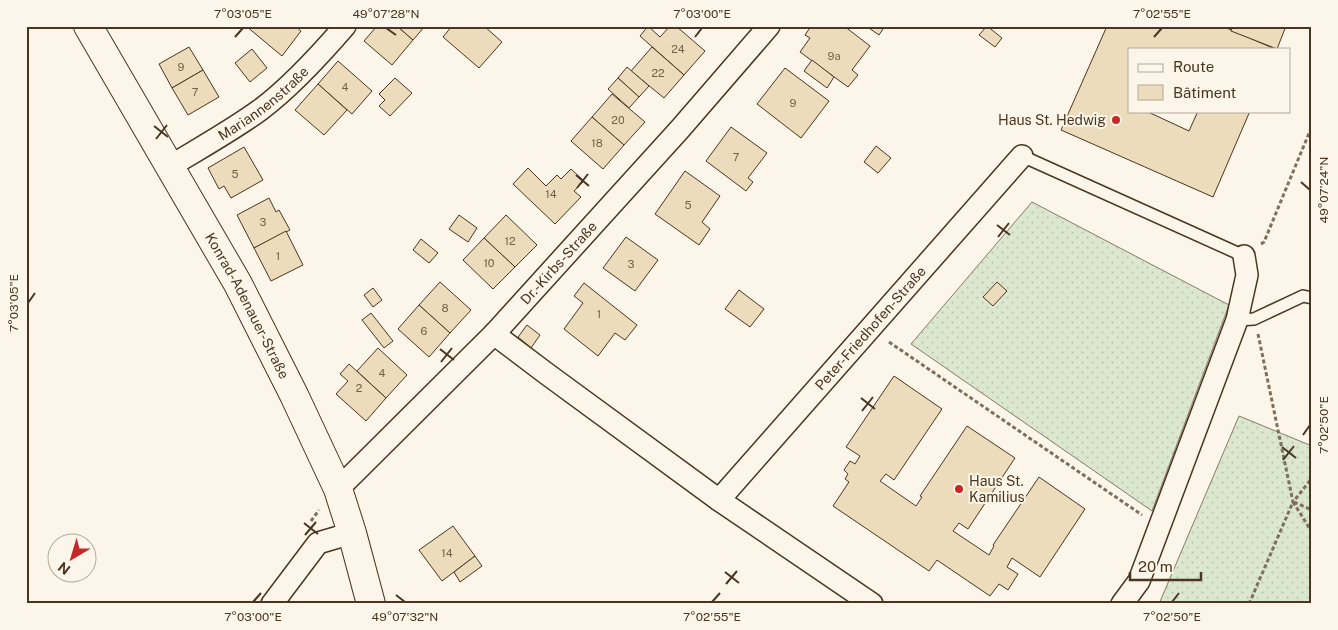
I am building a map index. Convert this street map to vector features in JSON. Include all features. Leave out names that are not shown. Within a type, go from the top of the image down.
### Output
[{"type":"main road","name":"Konrad-Adenauer-Straße","points":[[88,26],[238,284],[294,395],[338,489],[343,536],[371,604]]},
{"type":"street","name":"Mariannenstraße","points":[[169,167],[261,109],[300,75],[345,26]]},
{"type":"street","name":"Dr.-Kirbs-Straße","points":[[338,489],[494,334],[680,128],[769,26]]},
{"type":"street","name":"Peter-Friedhofen-Straße","points":[[719,500],[1022,156]]},
{"type":"street","points":[[1122,604],[1139,582],[1158,526],[1246,319],[1247,275],[1244,256]]},
{"type":"street","points":[[494,334],[719,500],[872,604]]},
{"type":"street","points":[[272,604],[318,543],[343,536]]},
{"type":"lane","points":[[1022,156],[1244,256]]},
{"type":"lane","points":[[1246,319],[1303,296],[1312,298]]},
{"type":"path","points":[[1244,256],[1264,242],[1312,126]]},
{"type":"path","points":[[1246,319],[1293,502],[1312,532]]},
{"type":"path","points":[[869,328],[1158,526]]},
{"type":"path","points":[[1249,604],[1293,502],[1312,478]]},
{"type":"path","points":[[1293,502],[1312,510]]},
{"type":"green space","points":[[1032,202],[1229,305],[1152,511],[911,344]]},
{"type":"green space","points":[[1239,416],[1312,446],[1312,604],[1159,604]]},
{"type":"building","points":[[246,26],[295,26],[301,31],[282,56]]},
{"type":"building","points":[[377,26],[397,26],[413,40],[392,65],[364,41]]},
{"type":"building","points":[[397,26],[425,26],[413,40]]},
{"type":"building","points":[[452,26],[484,26],[502,42],[479,68],[443,37]]},
{"type":"building","points":[[648,26],[660,37],[670,26],[676,26],[705,51],[684,75],[640,36]]},
{"type":"building","points":[[811,26],[844,26],[870,46],[852,70],[858,75],[848,87],[800,52],[810,38],[805,35]]},
{"type":"building","points":[[866,26],[885,26],[879,35]]},
{"type":"building","points":[[987,26],[1002,38],[995,47],[979,35]]},
{"type":"building","name":"Haus St. Hedwig","points":[[1107,26],[1222,26],[1273,48],[1128,48],[1128,112],[1148,112],[1189,131],[1198,112],[1250,112],[1213,197],[1061,130]]},
{"type":"building","points":[[1233,26],[1286,26],[1277,48],[1231,31]]},
{"type":"building","points":[[189,47],[203,70],[172,88],[159,64]]},
{"type":"building","points":[[652,47],[684,75],[664,98],[631,71]]},
{"type":"building","points":[[252,49],[267,68],[250,82],[235,63]]},
{"type":"building","points":[[812,60],[834,77],[827,88],[804,71]]},
{"type":"building","points":[[338,61],[372,91],[352,114],[318,84]]},
{"type":"building","points":[[627,67],[649,86],[639,97],[618,78]]},
{"type":"building","points":[[785,68],[829,101],[801,138],[757,104]]},
{"type":"building","points":[[203,70],[219,97],[188,115],[172,88]]},
{"type":"building","points":[[395,78],[412,93],[390,116],[379,106],[385,100],[379,94]]},
{"type":"building","points":[[618,78],[639,97],[629,108],[608,89]]},
{"type":"building","points":[[318,84],[347,110],[324,135],[295,110]]},
{"type":"building","points":[[612,94],[645,122],[624,145],[592,117]]},
{"type":"building","points":[[592,117],[624,145],[603,169],[571,141]]},
{"type":"building","points":[[731,127],[767,153],[748,178],[753,182],[746,191],[706,161]]},
{"type":"building","points":[[876,146],[891,158],[878,173],[864,162]]},
{"type":"building","points":[[244,147],[263,180],[231,198],[224,186],[219,189],[208,168]]},
{"type":"building","points":[[528,168],[546,186],[557,175],[561,179],[571,169],[584,181],[574,191],[581,197],[555,224],[513,184]]},
{"type":"building","points":[[685,171],[720,196],[702,222],[710,229],[699,245],[655,214]]},
{"type":"building","points":[[269,198],[276,212],[279,210],[290,230],[254,248],[237,215]]},
{"type":"building","points":[[459,215],[477,228],[468,242],[449,229]]},
{"type":"building","points":[[506,215],[537,245],[515,267],[484,238]]},
{"type":"building","points":[[286,231],[303,265],[271,281],[254,248]]},
{"type":"building","points":[[626,237],[658,260],[635,291],[603,268]]},
{"type":"building","points":[[484,238],[515,267],[493,289],[463,260]]},
{"type":"building","points":[[421,239],[438,253],[429,263],[413,250]]},
{"type":"building","points":[[440,282],[471,310],[450,333],[419,305]]},
{"type":"building","points":[[997,282],[1007,291],[993,306],[983,297]]},
{"type":"building","points":[[584,283],[637,325],[625,340],[615,333],[598,356],[564,329],[583,303],[574,296]]},
{"type":"building","points":[[373,288],[382,300],[373,307],[364,295]]},
{"type":"building","points":[[739,290],[764,309],[750,327],[725,309]]},
{"type":"building","points":[[419,305],[450,333],[429,357],[398,329]]},
{"type":"building","points":[[371,313],[393,341],[384,348],[362,320]]},
{"type":"building","points":[[527,325],[540,335],[531,348],[518,337]]},
{"type":"building","points":[[378,348],[407,375],[386,398],[357,371]]},
{"type":"building","points":[[349,364],[386,398],[366,421],[336,394],[348,381],[340,374]]},
{"type":"building","name":"Haus St. Kamilius","points":[[894,376],[942,409],[894,480],[886,474],[880,481],[916,506],[922,497],[920,496],[967,426],[1015,458],[968,529],[959,523],[953,531],[989,555],[993,545],[1039,477],[1085,509],[1040,577],[1012,558],[1007,567],[1018,574],[1008,590],[999,584],[990,596],[937,560],[929,571],[833,506],[849,482],[845,479],[848,474],[844,470],[850,461],[855,464],[860,456],[846,447]]},
{"type":"building","points":[[453,526],[475,556],[442,581],[419,550]]},
{"type":"building","points":[[475,556],[482,566],[460,582],[454,572]]},
{"type":"place","name":"Haus St. Hedwig","points":[[1116,120]]},
{"type":"place","name":"Haus St. Kamilius","points":[[959,489]]}]
